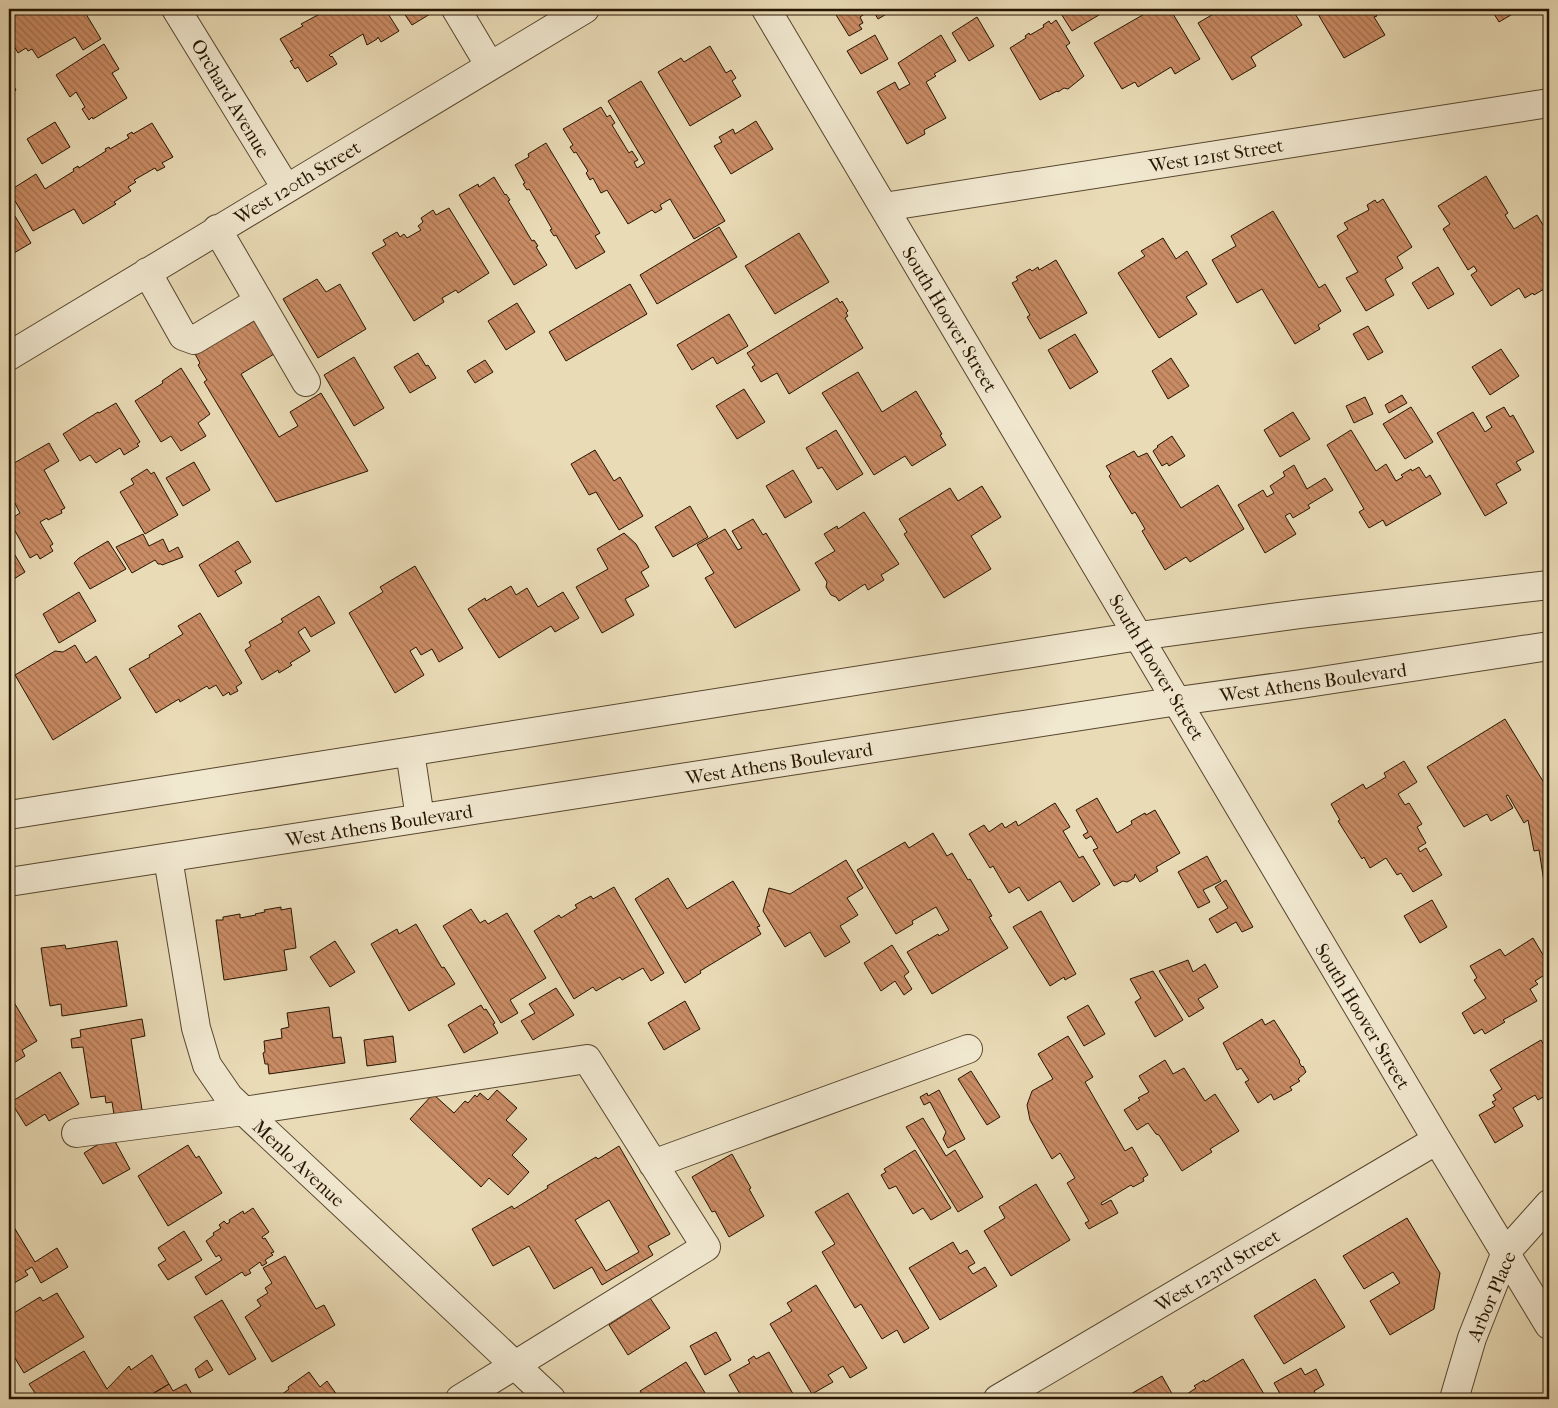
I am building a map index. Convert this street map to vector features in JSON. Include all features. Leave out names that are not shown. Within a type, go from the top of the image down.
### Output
[{"type":"street","name":"Orchard Avenue","points":[[176,9],[286,188]]},
{"type":"street","points":[[456,9],[490,66]]},
{"type":"street","name":"West 120th Street","points":[[9,356],[585,9]]},
{"type":"street","name":"South Hoover Street","points":[[766,9],[1437,1140],[1549,1325]]},
{"type":"street","name":"West 121st Street","points":[[884,207],[1549,103]]},
{"type":"street","points":[[217,229],[306,382]]},
{"type":"street","points":[[147,272],[183,336],[194,340],[259,301]]},
{"type":"street","points":[[9,815],[1139,636],[1301,614],[1549,586]]},
{"type":"street","name":"West Athens Boulevard","points":[[9,882],[1178,701],[1549,646]]},
{"type":"street","points":[[410,752],[420,818]]},
{"type":"street","name":"Menlo Avenue","points":[[168,858],[199,1037],[207,1065],[229,1097],[551,1399]]},
{"type":"street","points":[[654,1164],[968,1049]]},
{"type":"street","points":[[76,1133],[244,1111],[587,1059],[706,1247],[460,1399]]},
{"type":"street","name":"West 123rd Street","points":[[998,1399],[1437,1140]]},
{"type":"street","name":"Arbor Place","points":[[1454,1399],[1472,1338],[1506,1252],[1549,1204]]},
{"type":"building","points":[[16,9],[83,9],[101,39],[83,50],[75,37],[38,58],[32,49],[28,51],[26,48],[18,53],[9,37],[9,13]]},
{"type":"building","points":[[329,9],[385,9],[399,31],[381,42],[378,37],[367,45],[363,34],[329,55],[332,56],[337,64],[307,82],[298,67],[295,69],[290,61],[293,60],[280,39],[303,26],[301,24]]},
{"type":"building","points":[[401,9],[434,9],[435,11],[412,25]]},
{"type":"building","points":[[834,9],[872,9],[860,17],[863,23],[859,25],[862,29],[849,36]]},
{"type":"building","points":[[872,9],[895,9],[878,19]]},
{"type":"building","points":[[1058,9],[1109,9],[1072,31]]},
{"type":"building","points":[[1153,9],[1170,9],[1200,59],[1175,74],[1171,67],[1138,87],[1135,82],[1122,89],[1094,43]]},
{"type":"building","points":[[1222,9],[1292,9],[1302,25],[1251,57],[1256,66],[1232,80],[1198,23]]},
{"type":"building","points":[[1315,9],[1373,9],[1377,16],[1374,17],[1385,35],[1344,58]]},
{"type":"building","points":[[1491,9],[1521,9],[1499,22]]},
{"type":"building","points":[[977,17],[994,46],[969,61],[952,33]]},
{"type":"building","points":[[1056,20],[1070,43],[1066,46],[1084,76],[1068,89],[1064,88],[1040,100],[1010,48],[1026,38],[1025,36],[1029,33],[1030,35],[1044,27],[1043,25],[1049,21],[1051,24]]},
{"type":"building","points":[[875,35],[888,59],[861,74],[847,51]]},
{"type":"building","points":[[941,35],[956,61],[934,74],[936,76],[926,82],[946,118],[924,130],[925,134],[907,144],[877,92],[895,82],[899,90],[910,84],[898,63]]},
{"type":"building","points":[[104,44],[119,69],[112,73],[127,98],[89,120],[82,109],[85,107],[76,92],[70,97],[56,75]]},
{"type":"building","points":[[710,46],[726,73],[731,70],[736,78],[732,81],[741,96],[690,126],[658,72],[681,58],[684,62]]},
{"type":"building","points":[[9,78],[16,90],[9,94]]},
{"type":"building","points":[[641,81],[725,221],[694,239],[670,199],[660,205],[662,209],[655,213],[652,210],[628,224],[607,190],[601,193],[593,178],[590,180],[586,173],[588,171],[576,152],[574,153],[570,147],[573,145],[563,129],[601,107],[607,117],[610,115],[615,123],[612,125],[629,153],[632,151],[638,160],[634,162],[637,168],[645,163],[608,101]]},
{"type":"building","points":[[756,121],[773,149],[731,174],[714,146],[722,142],[719,137],[733,129],[735,134]]},
{"type":"building","points":[[55,122],[70,147],[42,164],[27,139]]},
{"type":"building","points":[[152,123],[173,157],[162,163],[165,167],[157,171],[155,168],[134,180],[136,182],[128,187],[131,191],[114,202],[116,204],[83,224],[74,209],[33,231],[9,191],[36,174],[45,189],[74,171],[73,169],[78,166],[79,168],[106,151],[105,149],[109,147],[110,149],[129,138],[127,135],[132,132],[133,134]]},
{"type":"building","points":[[546,143],[600,233],[595,236],[605,252],[576,269],[556,235],[554,236],[550,230],[552,229],[529,189],[527,190],[523,184],[525,183],[515,165],[529,157],[528,154]]},
{"type":"building","points":[[1486,176],[1508,213],[1505,215],[1514,229],[1537,215],[1549,235],[1549,286],[1525,298],[1519,288],[1491,306],[1471,275],[1477,271],[1474,266],[1468,270],[1443,229],[1450,224],[1438,206]]},
{"type":"building","points":[[494,177],[510,200],[508,201],[532,241],[534,240],[538,246],[536,247],[547,265],[514,285],[459,195],[478,184],[479,187]]},
{"type":"building","points":[[1383,199],[1412,247],[1397,257],[1403,268],[1385,279],[1394,295],[1366,311],[1346,278],[1358,272],[1337,236],[1348,229],[1344,223],[1369,210],[1367,205],[1375,200],[1377,203]]},
{"type":"building","points":[[9,206],[31,243],[9,256]]},
{"type":"building","points":[[449,208],[489,273],[458,293],[456,290],[442,298],[444,302],[414,321],[372,253],[386,245],[383,240],[397,232],[400,237],[404,234],[407,238],[421,230],[418,226],[423,222],[421,218],[433,210],[436,215]]},
{"type":"building","points":[[1273,211],[1319,288],[1325,284],[1341,311],[1318,325],[1320,329],[1295,344],[1262,289],[1237,303],[1212,260],[1236,246],[1231,236]]},
{"type":"building","points":[[719,227],[737,257],[657,304],[640,275]]},
{"type":"building","points":[[799,233],[829,282],[775,314],[745,266]]},
{"type":"building","points":[[1163,238],[1176,259],[1187,251],[1207,284],[1186,297],[1197,314],[1159,338],[1118,273],[1145,256],[1141,251]]},
{"type":"building","points":[[1056,260],[1087,313],[1040,339],[1027,317],[1030,315],[1012,283],[1018,280],[1016,277],[1030,269],[1032,271],[1038,267],[1039,270]]},
{"type":"building","points":[[1438,267],[1454,294],[1428,309],[1412,283]]},
{"type":"building","points":[[317,279],[326,292],[340,284],[366,329],[318,358],[283,299]]},
{"type":"building","points":[[630,284],[647,314],[566,361],[549,332]]},
{"type":"building","points":[[837,298],[840,303],[842,301],[848,311],[846,313],[848,316],[845,318],[863,348],[789,394],[777,373],[761,382],[752,367],[755,365],[747,353]]},
{"type":"building","points":[[517,303],[535,332],[506,350],[488,321]]},
{"type":"building","points":[[729,314],[748,346],[717,364],[713,357],[692,370],[677,345]]},
{"type":"building","points":[[262,316],[284,348],[241,374],[279,437],[298,426],[290,412],[321,393],[368,471],[276,502],[204,382],[207,380],[198,365],[200,363],[195,354]]},
{"type":"building","points":[[1368,326],[1383,352],[1368,360],[1353,334]]},
{"type":"building","points":[[1075,334],[1098,372],[1070,389],[1048,350]]},
{"type":"building","points":[[1501,349],[1519,376],[1490,395],[1472,367]]},
{"type":"building","points":[[418,353],[436,378],[410,393],[394,367]]},
{"type":"building","points":[[354,357],[384,408],[354,426],[324,375]]},
{"type":"building","points":[[1171,358],[1189,386],[1168,399],[1152,371]]},
{"type":"building","points":[[485,360],[493,372],[475,383],[467,371]]},
{"type":"building","points":[[181,368],[210,414],[198,423],[206,436],[181,451],[171,436],[161,442],[135,401],[163,383],[162,381]]},
{"type":"building","points":[[858,372],[882,412],[916,391],[942,434],[940,435],[946,445],[912,466],[905,456],[874,475],[822,393]]},
{"type":"building","points":[[744,389],[765,422],[737,439],[716,406]]},
{"type":"building","points":[[1402,395],[1407,403],[1389,413],[1385,405]]},
{"type":"building","points":[[1365,397],[1373,414],[1354,423],[1346,406]]},
{"type":"building","points":[[116,403],[140,442],[137,444],[139,446],[124,455],[120,448],[96,463],[90,455],[80,461],[63,434]]},
{"type":"building","points":[[1411,407],[1433,442],[1405,459],[1383,424]]},
{"type":"building","points":[[1504,407],[1510,417],[1513,415],[1534,452],[1516,462],[1521,470],[1496,484],[1507,503],[1485,516],[1437,433],[1473,412],[1485,432],[1492,427],[1486,417]]},
{"type":"building","points":[[1293,412],[1310,439],[1280,457],[1264,430]]},
{"type":"building","points":[[836,430],[863,474],[837,490],[822,467],[818,469],[806,448]]},
{"type":"building","points":[[1351,430],[1376,471],[1386,464],[1396,481],[1403,477],[1401,475],[1419,467],[1426,478],[1430,475],[1441,494],[1386,526],[1383,520],[1369,528],[1359,512],[1364,509],[1327,445]]},
{"type":"building","points":[[1172,436],[1185,456],[1169,466],[1167,463],[1162,466],[1153,451]]},
{"type":"building","points":[[49,443],[59,461],[44,470],[65,508],[61,510],[62,513],[40,522],[53,544],[50,546],[53,551],[40,559],[37,554],[30,558],[9,520],[20,513],[9,492],[9,466]]},
{"type":"building","points":[[595,450],[614,481],[620,477],[643,516],[619,530],[596,492],[589,495],[571,464]]},
{"type":"building","points":[[1134,451],[1138,457],[1147,453],[1181,508],[1218,485],[1244,529],[1190,562],[1186,557],[1165,570],[1142,531],[1145,529],[1135,512],[1132,514],[1109,476],[1111,474],[1106,466]]},
{"type":"building","points":[[194,462],[210,490],[183,506],[166,478]]},
{"type":"building","points":[[1294,465],[1307,489],[1325,478],[1333,490],[1308,505],[1310,508],[1293,518],[1290,513],[1285,516],[1296,534],[1265,553],[1238,505],[1263,490],[1267,497],[1274,493],[1270,486],[1285,476],[1283,472]]},
{"type":"building","points":[[147,469],[151,474],[154,472],[178,515],[145,534],[120,492],[134,484],[131,479]]},
{"type":"building","points":[[793,470],[812,502],[785,518],[766,486]]},
{"type":"building","points":[[982,486],[1001,517],[971,536],[991,569],[944,598],[904,534],[907,532],[899,519],[950,488],[958,501]]},
{"type":"building","points":[[690,506],[708,537],[673,557],[655,527]]},
{"type":"building","points":[[864,512],[899,564],[881,575],[884,580],[868,590],[865,584],[839,601],[831,595],[826,587],[827,582],[815,563],[835,551],[824,534],[837,526],[838,529]]},
{"type":"building","points":[[753,519],[763,535],[766,533],[800,590],[735,628],[705,578],[714,573],[697,545],[725,529],[738,550],[742,548],[732,531]]},
{"type":"building","points":[[624,533],[636,544],[649,567],[641,572],[649,586],[625,599],[634,615],[602,633],[576,587],[608,569],[597,549]]},
{"type":"building","points":[[143,534],[149,546],[163,539],[169,552],[178,547],[183,557],[162,565],[158,564],[155,560],[132,573],[116,547]]},
{"type":"building","points":[[108,541],[126,569],[90,589],[74,563]]},
{"type":"building","points":[[238,541],[251,562],[235,571],[242,583],[218,597],[199,565]]},
{"type":"building","points":[[9,545],[25,572],[9,582]]},
{"type":"building","points":[[415,566],[463,648],[439,662],[432,649],[421,655],[416,647],[410,651],[424,675],[395,693],[349,613],[383,592],[380,587]]},
{"type":"building","points":[[511,586],[516,595],[527,588],[538,607],[563,592],[579,618],[555,632],[551,626],[499,658],[468,609],[485,598],[486,601]]},
{"type":"building","points":[[79,592],[96,621],[59,643],[43,614]]},
{"type":"building","points":[[319,596],[335,623],[311,637],[305,627],[298,632],[310,651],[290,663],[292,665],[279,673],[278,670],[262,680],[245,650],[251,646],[249,642],[283,622],[281,619]]},
{"type":"building","points":[[200,613],[242,683],[236,687],[238,691],[230,695],[229,692],[223,696],[216,685],[209,689],[207,686],[180,702],[179,699],[156,713],[129,669],[183,634],[178,626]]},
{"type":"building","points":[[75,645],[86,663],[96,656],[121,698],[53,740],[15,675],[55,651],[63,652]]},
{"type":"building","points":[[1505,719],[1549,791],[1549,881],[1544,882],[1539,850],[1534,851],[1528,820],[1524,823],[1508,795],[1506,796],[1513,808],[1491,821],[1487,814],[1464,827],[1427,767]]},
{"type":"building","points":[[1404,761],[1417,782],[1398,794],[1405,805],[1409,803],[1422,824],[1417,827],[1426,843],[1418,848],[1420,852],[1426,848],[1442,875],[1413,892],[1401,873],[1397,875],[1386,858],[1370,868],[1364,857],[1362,859],[1338,821],[1340,820],[1331,804],[1363,784],[1366,789],[1386,777],[1384,773]]},
{"type":"building","points":[[1097,798],[1117,833],[1132,824],[1131,821],[1155,810],[1180,853],[1156,867],[1158,871],[1140,882],[1135,874],[1131,880],[1123,881],[1114,886],[1093,850],[1098,848],[1091,836],[1086,839],[1083,835],[1088,832],[1076,810]]},
{"type":"building","points":[[1055,803],[1070,827],[1063,831],[1079,858],[1083,856],[1100,884],[1073,902],[1060,881],[1028,901],[1019,887],[1009,893],[993,866],[990,868],[969,834],[984,825],[989,832],[1002,823],[1005,828],[1016,821],[1018,826]]},
{"type":"building","points":[[933,833],[947,856],[952,853],[968,880],[970,879],[992,916],[989,917],[1008,948],[932,994],[907,952],[938,934],[939,936],[949,930],[936,907],[912,921],[913,924],[896,934],[857,870],[905,842],[909,848]]},
{"type":"building","points":[[1207,856],[1221,881],[1203,890],[1210,902],[1198,908],[1178,872]]},
{"type":"building","points":[[846,860],[863,888],[847,898],[858,915],[840,926],[850,942],[825,957],[810,932],[785,947],[763,911],[769,888],[790,894]]},
{"type":"building","points":[[668,878],[687,909],[733,881],[760,926],[757,927],[761,934],[700,971],[701,973],[685,983],[635,899]]},
{"type":"building","points":[[1226,880],[1253,927],[1242,932],[1236,922],[1217,933],[1209,919],[1228,908],[1215,887]]},
{"type":"building","points":[[614,887],[664,973],[651,981],[643,968],[622,980],[620,977],[596,991],[593,987],[574,999],[534,931],[559,915],[561,918],[577,908],[575,905],[591,896],[593,899]]},
{"type":"building","points":[[1432,900],[1447,927],[1420,943],[1404,916]]},
{"type":"building","points":[[281,907],[281,910],[291,908],[296,948],[284,950],[287,970],[224,980],[216,920],[223,920],[223,917],[240,914],[240,918],[256,915],[265,912],[264,910]]},
{"type":"building","points":[[471,909],[480,923],[485,920],[488,924],[507,913],[546,978],[510,1000],[518,1013],[501,1023],[443,926]]},
{"type":"building","points":[[1041,911],[1076,974],[1065,980],[1064,977],[1050,986],[1013,927]]},
{"type":"building","points":[[416,924],[442,968],[444,967],[455,984],[409,1011],[371,944],[397,929],[399,934]]},
{"type":"building","points":[[1533,938],[1549,965],[1549,972],[1535,981],[1538,984],[1530,989],[1537,1001],[1503,1020],[1505,1022],[1485,1034],[1482,1029],[1474,1034],[1462,1013],[1486,998],[1474,980],[1477,978],[1470,966],[1500,949],[1505,956]]},
{"type":"building","points":[[117,941],[127,1006],[62,1016],[61,1004],[50,1006],[41,948],[65,945],[66,949]]},
{"type":"building","points":[[335,941],[355,972],[330,987],[310,957]]},
{"type":"building","points":[[892,945],[909,972],[904,976],[912,989],[904,995],[895,981],[881,991],[864,963]]},
{"type":"building","points":[[1188,960],[1193,972],[1205,964],[1218,987],[1198,999],[1204,1008],[1189,1017],[1159,971]]},
{"type":"building","points":[[1153,971],[1183,1020],[1155,1037],[1135,1002],[1141,998],[1130,979]]},
{"type":"building","points":[[556,988],[574,1015],[533,1040],[521,1021],[535,1013],[529,1004]]},
{"type":"building","points":[[9,994],[37,1041],[22,1050],[25,1056],[9,1066]]},
{"type":"building","points":[[685,1001],[700,1029],[664,1050],[648,1023]]},
{"type":"building","points":[[481,1005],[495,1023],[493,1024],[498,1033],[464,1053],[448,1025]]},
{"type":"building","points":[[1088,1005],[1105,1034],[1084,1046],[1067,1017]]},
{"type":"building","points":[[329,1007],[333,1038],[341,1037],[345,1063],[269,1074],[268,1064],[265,1064],[263,1053],[265,1052],[264,1041],[282,1038],[281,1029],[289,1027],[287,1013]]},
{"type":"building","points":[[142,1019],[145,1036],[131,1039],[143,1116],[115,1121],[112,1102],[106,1103],[105,1096],[91,1098],[83,1047],[72,1048],[71,1039],[81,1037],[80,1030]]},
{"type":"building","points":[[1262,1019],[1265,1025],[1274,1020],[1306,1072],[1298,1079],[1300,1081],[1290,1087],[1292,1090],[1274,1100],[1271,1094],[1258,1103],[1245,1082],[1249,1080],[1241,1068],[1237,1070],[1223,1043]]},
{"type":"building","points":[[393,1036],[396,1062],[367,1066],[364,1040]]},
{"type":"building","points":[[1068,1036],[1093,1077],[1085,1082],[1125,1151],[1132,1147],[1148,1175],[1143,1178],[1144,1181],[1133,1187],[1131,1185],[1101,1203],[1102,1205],[1111,1200],[1118,1213],[1089,1229],[1085,1223],[1089,1221],[1067,1183],[1075,1178],[1060,1153],[1052,1159],[1030,1120],[1027,1105],[1032,1091],[1053,1079],[1038,1054]]},
{"type":"building","points":[[1541,1040],[1549,1054],[1549,1102],[1545,1096],[1538,1100],[1535,1095],[1513,1108],[1523,1126],[1495,1143],[1479,1115],[1495,1106],[1492,1102],[1496,1100],[1493,1095],[1502,1089],[1490,1070]]},
{"type":"building","points":[[1165,1060],[1173,1074],[1184,1068],[1205,1101],[1215,1094],[1239,1131],[1210,1149],[1212,1152],[1182,1171],[1159,1135],[1156,1134],[1148,1123],[1137,1130],[1124,1110],[1140,1100],[1138,1098],[1149,1092],[1139,1076]]},
{"type":"building","points":[[971,1071],[1000,1117],[987,1125],[958,1079]]},
{"type":"building","points":[[60,1072],[79,1104],[49,1121],[45,1114],[26,1126],[11,1102]]},
{"type":"building","points":[[497,1090],[517,1108],[506,1120],[527,1139],[512,1155],[529,1172],[508,1195],[489,1178],[481,1187],[410,1119],[433,1094],[454,1113],[465,1101],[468,1103],[475,1095],[477,1097],[480,1093],[488,1100]]},
{"type":"building","points":[[939,1090],[965,1139],[948,1148],[943,1139],[946,1132],[930,1102],[924,1105],[920,1097],[927,1093],[928,1096]]},
{"type":"building","points":[[923,1118],[946,1156],[955,1150],[983,1197],[958,1212],[906,1127]]},
{"type":"building","points":[[112,1136],[130,1169],[103,1184],[84,1153]]},
{"type":"building","points":[[188,1145],[196,1158],[199,1156],[222,1193],[168,1226],[138,1176]]},
{"type":"building","points":[[619,1146],[670,1234],[648,1246],[653,1255],[602,1285],[592,1267],[554,1289],[529,1246],[493,1266],[472,1229],[512,1206],[514,1209],[548,1188],[547,1186],[596,1157],[598,1159]],"holes":[[[609,1200],[639,1252],[606,1271],[575,1220]]]},
{"type":"building","points":[[915,1150],[951,1208],[931,1220],[923,1208],[913,1214],[896,1186],[889,1189],[881,1175],[886,1172],[884,1169]]},
{"type":"building","points":[[732,1154],[764,1216],[729,1237],[715,1211],[712,1212],[692,1177]]},
{"type":"building","points":[[1036,1184],[1070,1240],[1011,1276],[984,1231],[1005,1218],[999,1207]]},
{"type":"building","points":[[848,1193],[929,1328],[904,1343],[897,1330],[882,1339],[861,1304],[855,1308],[822,1252],[835,1244],[815,1212]]},
{"type":"building","points":[[253,1208],[269,1232],[262,1237],[263,1239],[265,1238],[274,1252],[271,1253],[273,1255],[265,1260],[267,1263],[262,1266],[260,1262],[249,1270],[251,1273],[245,1276],[242,1272],[206,1295],[195,1277],[222,1260],[219,1255],[216,1257],[206,1241],[221,1228],[219,1225],[224,1221],[227,1224],[230,1222],[229,1220],[243,1211],[244,1214]]},
{"type":"building","points":[[1407,1218],[1440,1273],[1434,1309],[1390,1335],[1370,1301],[1400,1283],[1393,1272],[1364,1289],[1343,1256]]},
{"type":"building","points":[[9,1219],[35,1262],[57,1248],[68,1267],[41,1283],[32,1267],[25,1271],[28,1275],[9,1286]]},
{"type":"building","points":[[184,1231],[202,1260],[168,1280],[158,1265],[166,1260],[158,1248]]},
{"type":"building","points":[[953,1242],[960,1254],[967,1250],[975,1263],[968,1267],[973,1274],[985,1267],[997,1286],[940,1320],[909,1268]]},
{"type":"building","points":[[285,1256],[316,1309],[324,1305],[335,1325],[272,1362],[245,1317],[261,1306],[257,1300],[268,1293],[265,1288],[272,1283],[263,1268]]},
{"type":"building","points":[[1315,1279],[1345,1327],[1284,1364],[1254,1316]]},
{"type":"building","points":[[816,1285],[867,1368],[850,1378],[843,1366],[828,1375],[833,1382],[812,1394],[770,1324],[792,1311],[787,1303]]},
{"type":"building","points":[[57,1293],[84,1337],[24,1373],[13,1355],[11,1356],[9,1353],[9,1316],[40,1297],[43,1301]]},
{"type":"building","points":[[650,1298],[670,1328],[628,1355],[609,1325]]},
{"type":"building","points":[[222,1300],[256,1359],[229,1375],[194,1317]]},
{"type":"building","points":[[716,1332],[731,1360],[705,1375],[690,1346]]},
{"type":"building","points":[[84,1351],[107,1389],[129,1366],[131,1370],[152,1355],[169,1384],[144,1399],[39,1399],[29,1384]]},
{"type":"building","points":[[769,1352],[796,1399],[743,1399],[729,1375],[750,1363],[748,1360],[754,1356],[756,1359]]},
{"type":"building","points":[[1243,1359],[1267,1399],[1190,1399],[1187,1394],[1196,1388],[1194,1386],[1204,1380],[1205,1382]]},
{"type":"building","points":[[207,1360],[213,1370],[199,1378],[195,1369]]},
{"type":"building","points":[[686,1362],[707,1396],[702,1399],[645,1399],[640,1391]]},
{"type":"building","points":[[1301,1368],[1305,1375],[1316,1369],[1324,1385],[1314,1391],[1319,1399],[1283,1399],[1274,1383]]},
{"type":"building","points":[[309,1372],[320,1387],[327,1381],[337,1395],[332,1399],[276,1399],[289,1389],[288,1387]]},
{"type":"building","points":[[1162,1376],[1175,1399],[1131,1399],[1129,1395]]},
{"type":"building","points":[[169,1384],[173,1391],[186,1384],[195,1399],[144,1399]]}]
